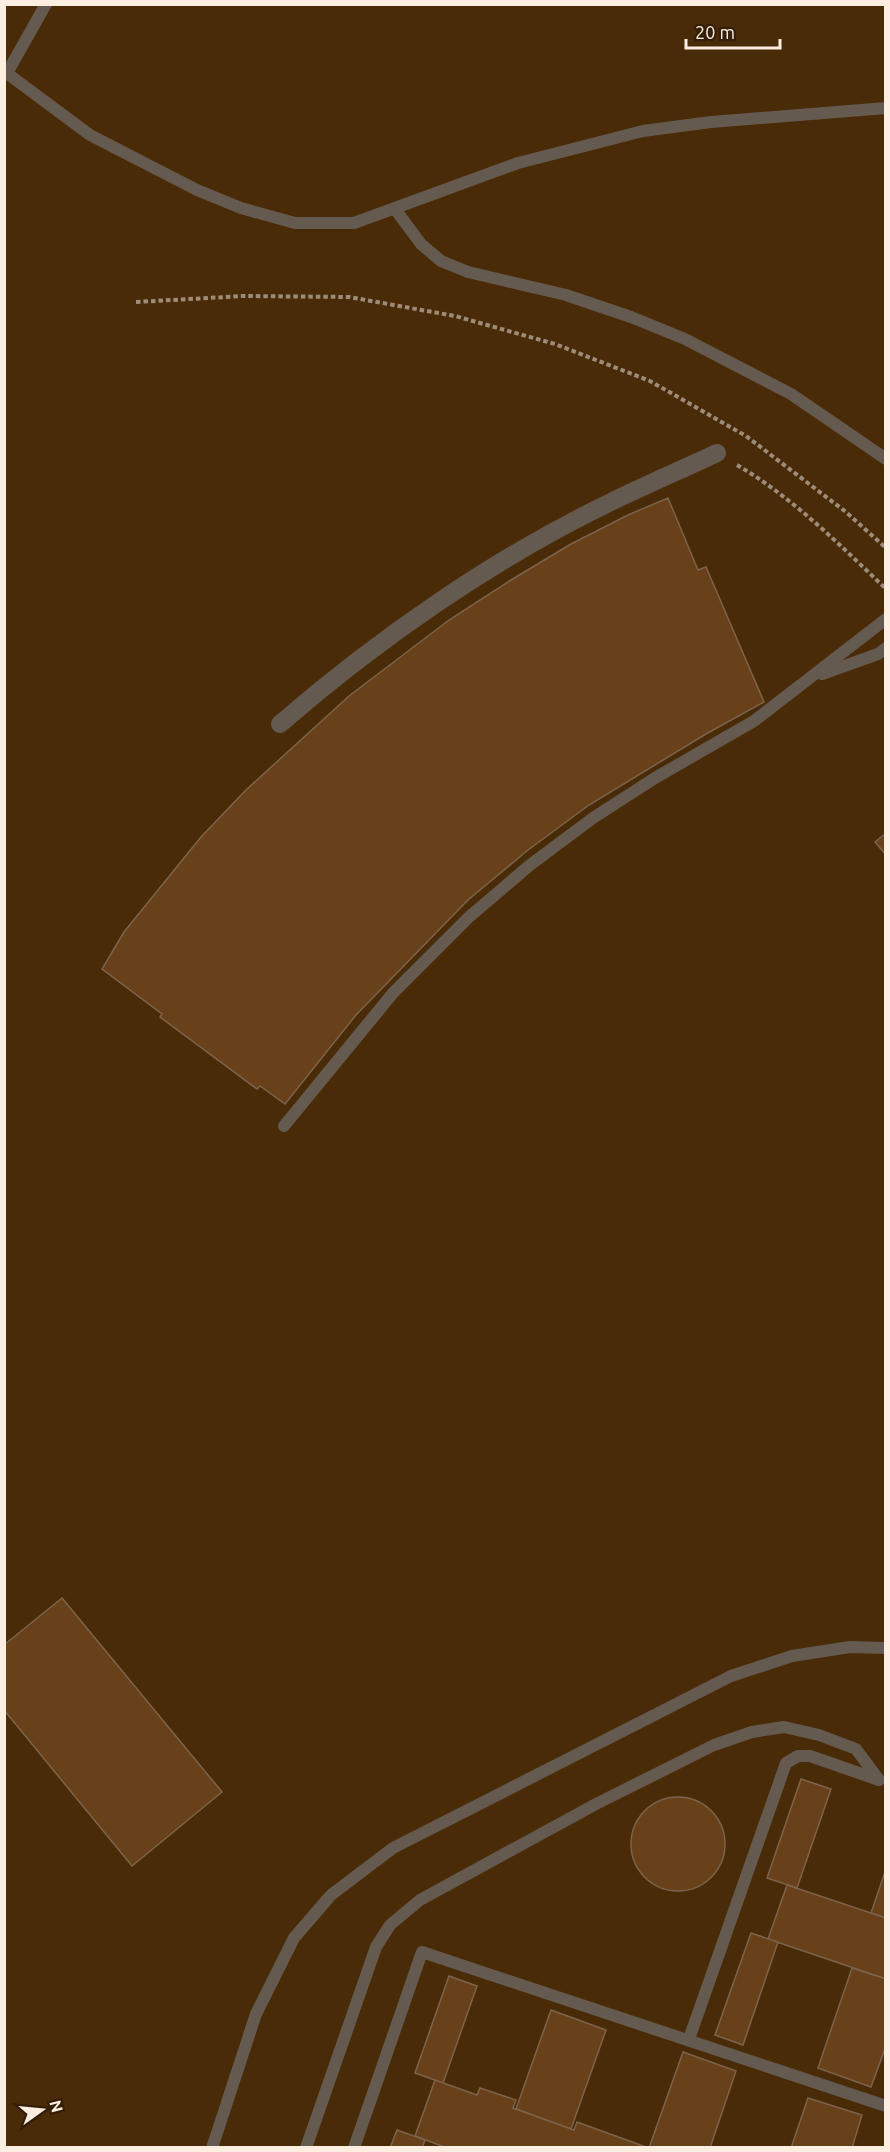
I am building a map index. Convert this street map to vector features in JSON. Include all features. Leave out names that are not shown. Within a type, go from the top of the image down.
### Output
[{"type":"street","points":[[280,724],[328,682],[400,630],[516,553],[608,503],[717,453]]},
{"type":"lane","points":[[46,4],[6,72],[90,135],[197,190],[241,208],[295,223],[354,223],[518,163],[643,131],[711,122],[885,108]]},
{"type":"lane","points":[[395,209],[421,244],[441,261],[468,272],[566,295],[631,317],[685,339],[791,394],[885,459]]},
{"type":"lane","points":[[284,1126],[393,993],[469,917],[530,865],[593,818],[655,778],[754,721],[885,619]]},
{"type":"lane","points":[[812,678],[878,654],[885,648]]},
{"type":"lane","points":[[212,2148],[256,2014],[294,1938],[331,1895],[393,1848],[731,1676],[792,1656],[850,1647],[885,1648]]},
{"type":"lane","points":[[306,2148],[375,1947],[390,1925],[420,1900],[596,1804],[714,1745],[752,1732],[784,1727],[819,1735],[856,1749],[882,1781]]},
{"type":"lane","points":[[689,2039],[786,1763],[798,1756],[810,1756],[882,1781]]},
{"type":"lane","points":[[354,2148],[422,1952],[885,2106]]},
{"type":"path","points":[[136,302],[243,296],[349,297],[455,316],[555,344],[650,381],[746,436],[846,512],[885,548]]},
{"type":"path","points":[[717,453],[748,471],[781,496],[838,544],[885,589]]},
{"type":"shaded area","points":[[5,5],[885,5],[885,2147],[5,2147]]},
{"type":"building","points":[[668,498],[698,570],[706,567],[764,702],[706,734],[589,805],[528,850],[468,900],[356,1015],[285,1104],[260,1086],[257,1089],[160,1017],[162,1014],[102,969],[124,932],[201,837],[246,790],[349,696],[449,620],[511,580],[571,544]]},
{"type":"building","points":[[886,833],[886,855],[875,842]]},
{"type":"building","points":[[62,1598],[222,1792],[132,1866],[4,1710],[4,1645]]},
{"type":"building","points":[[801,1779],[831,1789],[797,1888],[767,1878]]},
{"type":"building","points":[[678,1797],[696,1801],[711,1811],[721,1826],[725,1844],[721,1862],[711,1877],[696,1887],[678,1891],[660,1887],[645,1877],[635,1862],[631,1844],[635,1826],[645,1811],[660,1801]]},
{"type":"building","points":[[886,1869],[886,1918],[871,1913]]},
{"type":"building","points":[[787,1885],[886,1918],[886,1979],[768,1939]]},
{"type":"building","points":[[751,1933],[778,1942],[743,2045],[715,2035]]},
{"type":"building","points":[[852,1968],[886,1979],[886,2046],[871,2087],[818,2068]]},
{"type":"building","points":[[449,1976],[477,1986],[443,2083],[415,2073]]},
{"type":"building","points":[[551,2010],[606,2030],[571,2129],[516,2109]]},
{"type":"building","points":[[683,2052],[736,2071],[710,2148],[649,2148]]},
{"type":"building","points":[[435,2080],[477,2095],[480,2088],[516,2100],[513,2108],[574,2130],[577,2122],[646,2147],[447,2148],[415,2136]]},
{"type":"building","points":[[808,2098],[862,2115],[852,2148],[791,2148]]},
{"type":"building","points":[[397,2130],[425,2140],[422,2148],[390,2148]]}]
